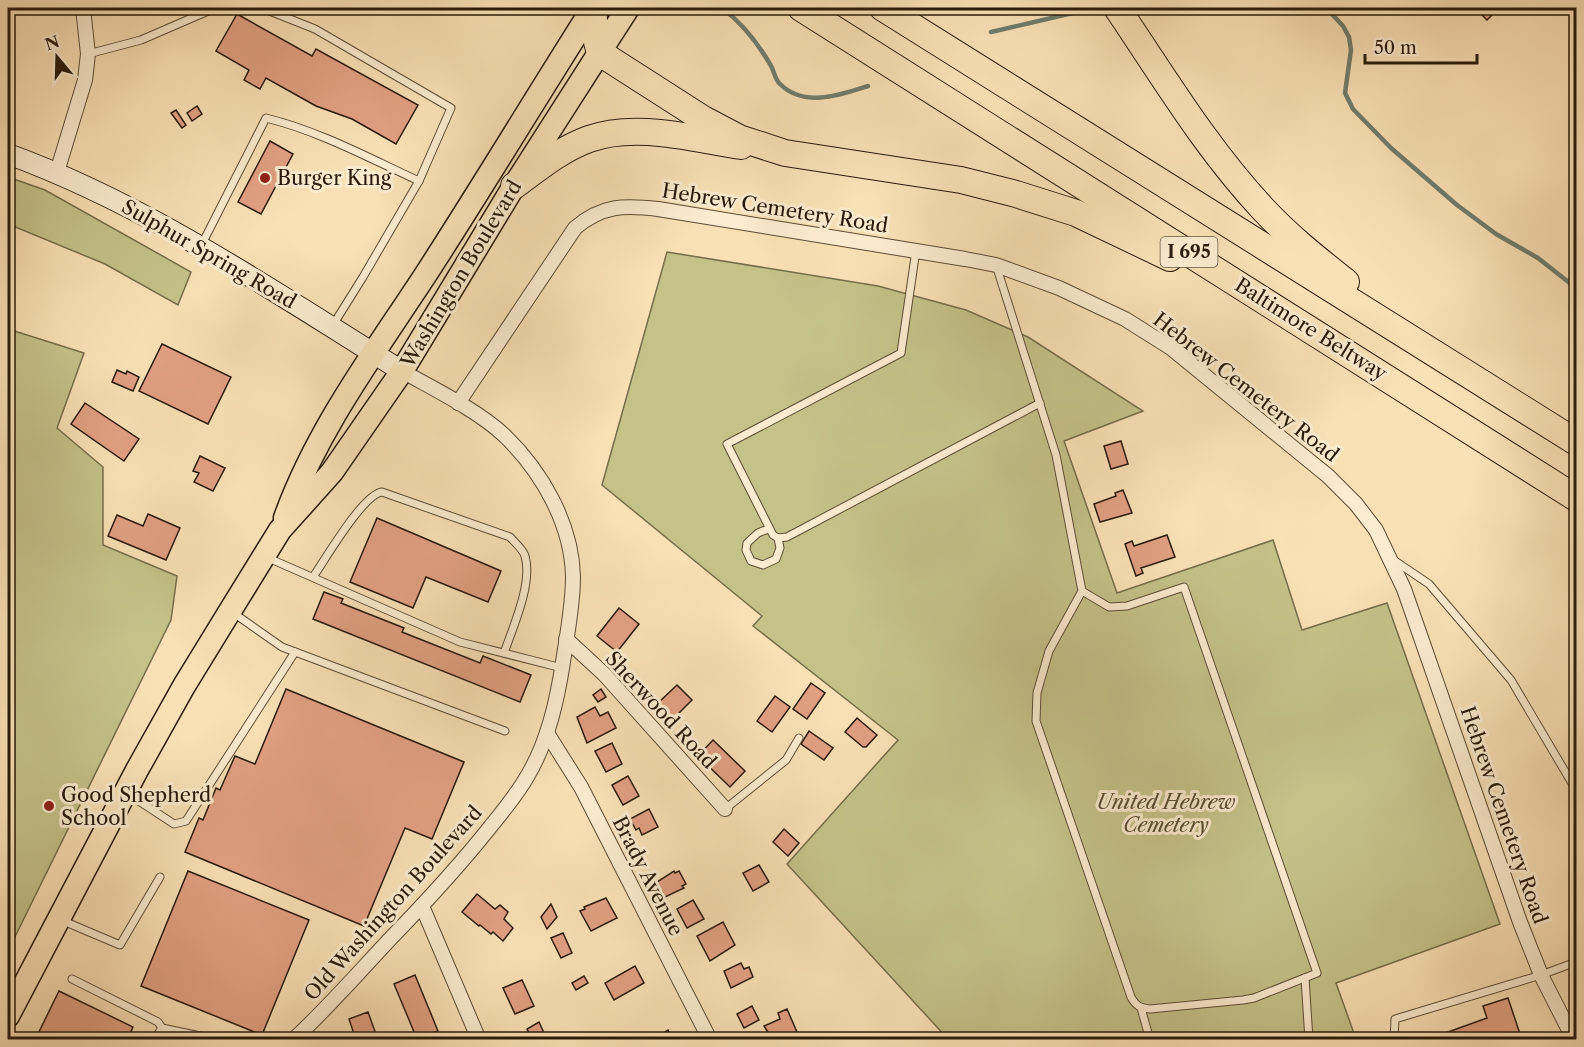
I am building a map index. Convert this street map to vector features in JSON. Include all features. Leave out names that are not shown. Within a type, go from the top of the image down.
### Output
[{"type":"highway","points":[[594,8],[594,30],[600,53],[703,119],[739,138],[785,153]]},
{"type":"highway","name":"Baltimore Beltway","points":[[801,8],[1576,498]]},
{"type":"highway","name":"I 695","points":[[883,8],[1576,442]]},
{"type":"highway","points":[[1117,8],[1195,124],[1228,169],[1263,209],[1293,239],[1448,362]]},
{"type":"highway","points":[[513,186],[564,150],[589,139],[615,133],[645,132],[961,180],[1076,213],[1309,328]]},
{"type":"main road","name":"Washington Boulevard","points":[[8,1016],[184,686],[280,530],[308,461],[594,8]]},
{"type":"main road","name":"Washington Boulevard","points":[[280,530],[332,472],[402,371],[513,186],[628,8]]},
{"type":"main road","name":"Sulphur Spring Road","points":[[8,154],[57,172],[119,201],[201,246],[402,371]]},
{"type":"street","points":[[57,172],[85,80],[88,54],[85,10]]},
{"type":"street","name":"Hebrew Cemetery Road","points":[[458,403],[575,228],[600,211],[616,207],[635,206],[916,250],[996,266],[1028,276],[1125,319],[1171,348],[1328,476],[1370,522],[1404,588],[1520,922],[1541,975],[1574,1040]]},
{"type":"street","name":"Old Washington Boulevard","points":[[293,1040],[422,906],[505,808],[529,774],[547,733],[562,668],[573,577],[564,528],[552,500],[538,475],[504,435],[458,403],[402,371]]},
{"type":"street","name":"Sherwood Road","points":[[566,639],[604,674],[725,809]]},
{"type":"street","name":"Brady Avenue","points":[[547,733],[581,787],[710,1040]]},
{"type":"street","points":[[422,906],[479,1040]]},
{"type":"lane","points":[[88,54],[141,40],[215,8]]},
{"type":"lane","points":[[262,8],[315,29],[451,108],[419,181],[332,327]]},
{"type":"lane","points":[[201,246],[266,118],[312,133],[419,181]]},
{"type":"lane","points":[[768,529],[758,533],[747,543],[746,550],[752,561],[763,565],[776,559],[780,548],[778,538],[768,529],[726,444],[901,353],[916,250]]},
{"type":"lane","points":[[996,266],[1056,454],[1082,591],[1050,651],[1037,693],[1036,721],[1131,997],[1135,1005],[1141,1008],[1254,998],[1317,974],[1184,587],[1127,606],[1109,607],[1082,591]]},
{"type":"lane","points":[[778,538],[787,537],[1040,404]]},
{"type":"lane","points":[[313,577],[362,505],[375,493],[382,492],[510,537],[525,554],[527,570],[522,602],[504,653]]},
{"type":"lane","points":[[264,556],[460,642],[562,668]]},
{"type":"lane","points":[[1390,557],[1429,584],[1511,680],[1576,790]]},
{"type":"lane","points":[[230,611],[282,647],[505,731]]},
{"type":"lane","points":[[125,793],[174,824],[186,821],[295,652]]},
{"type":"lane","points":[[725,809],[786,760],[799,738]]},
{"type":"lane","points":[[58,919],[120,945],[160,877]]},
{"type":"lane","points":[[1394,1040],[1395,1019],[1541,975],[1576,962]]},
{"type":"lane","points":[[1305,978],[1309,1040]]},
{"type":"lane","points":[[72,979],[158,1022],[162,1028],[219,1040]]},
{"type":"lane","points":[[1141,1008],[1150,1040]]},
{"type":"lane","points":[[154,1040],[162,1028]]},
{"type":"green space","points":[[8,177],[45,190],[191,272],[178,305],[105,264],[8,224]]},
{"type":"green space","name":"United Hebrew Cemetery","points":[[667,252],[878,286],[966,310],[1028,337],[1143,411],[1064,441],[1117,593],[1273,540],[1302,630],[1387,603],[1500,924],[1336,983],[1356,1039],[948,1039],[787,864],[898,740],[753,626],[762,616],[602,485]]},
{"type":"green space","name":"Good Shepherd School","points":[[8,329],[84,353],[57,428],[103,467],[103,545],[177,576],[171,620],[8,951]]},
{"type":"building","points":[[1493,8],[1496,11],[1487,20],[1477,10]]},
{"type":"building","points":[[237,14],[312,56],[316,49],[418,105],[396,144],[352,119],[316,106],[266,78],[260,89],[244,80],[249,70],[216,51]]},
{"type":"building","points":[[197,106],[202,114],[192,121],[187,113]]},
{"type":"building","points":[[176,110],[186,125],[182,128],[171,113]]},
{"type":"building","name":"Burger King","points":[[270,141],[293,154],[261,214],[238,202]]},
{"type":"building","points":[[162,344],[231,377],[208,424],[139,391]]},
{"type":"building","points":[[117,370],[126,374],[127,371],[139,377],[133,391],[112,382]]},
{"type":"building","points":[[85,403],[139,439],[124,461],[71,424]]},
{"type":"building","points":[[1121,441],[1128,464],[1111,469],[1104,446]]},
{"type":"building","points":[[200,456],[225,468],[213,491],[194,482],[199,473],[193,471]]},
{"type":"building","points":[[1123,490],[1132,513],[1100,522],[1094,504],[1116,496],[1115,493]]},
{"type":"building","points":[[148,514],[180,528],[166,560],[108,536],[117,515],[143,526]]},
{"type":"building","points":[[377,518],[501,571],[488,602],[426,577],[413,608],[350,582]]},
{"type":"building","points":[[1167,535],[1175,557],[1141,568],[1143,573],[1136,576],[1125,544],[1132,541],[1134,546]]},
{"type":"building","points":[[324,592],[343,599],[341,603],[404,628],[402,632],[480,663],[483,656],[531,675],[520,702],[313,619]]},
{"type":"building","points":[[619,608],[639,624],[617,652],[597,636]]},
{"type":"building","points":[[811,683],[825,693],[807,719],[793,709]]},
{"type":"building","points":[[677,685],[692,700],[673,719],[657,704]]},
{"type":"building","points":[[286,689],[464,762],[432,839],[405,828],[364,926],[185,852],[199,818],[203,820],[216,788],[220,790],[235,756],[255,764]]},
{"type":"building","points":[[601,689],[606,697],[598,702],[593,695]]},
{"type":"building","points":[[775,696],[790,707],[772,732],[757,721]]},
{"type":"building","points":[[595,707],[600,716],[608,712],[616,728],[587,743],[577,717]]},
{"type":"building","points":[[857,718],[877,735],[866,747],[845,732]]},
{"type":"building","points":[[809,731],[833,748],[824,760],[801,744]]},
{"type":"building","points":[[713,740],[745,771],[730,787],[698,756]]},
{"type":"building","points":[[612,743],[622,764],[606,772],[595,751]]},
{"type":"building","points":[[628,776],[639,796],[623,805],[612,785]]},
{"type":"building","points":[[649,809],[658,827],[642,835],[630,819]]},
{"type":"building","points":[[784,829],[799,843],[788,856],[773,842]]},
{"type":"building","points":[[759,865],[769,882],[753,891],[743,873]]},
{"type":"building","points":[[188,871],[309,920],[262,1035],[141,986]]},
{"type":"building","points":[[674,871],[675,873],[679,871],[686,884],[682,886],[684,888],[665,897],[657,882]]},
{"type":"building","points":[[477,894],[495,909],[500,905],[508,912],[504,919],[513,928],[503,941],[462,912]]},
{"type":"building","points":[[606,898],[617,918],[591,931],[580,911]]},
{"type":"building","points":[[693,900],[704,919],[687,928],[677,909]]},
{"type":"building","points":[[551,904],[557,917],[547,929],[541,917]]},
{"type":"building","points":[[723,922],[735,945],[710,961],[697,936]]},
{"type":"building","points":[[563,933],[572,953],[561,958],[551,938]]},
{"type":"building","points":[[741,963],[744,969],[749,967],[753,977],[731,988],[724,971]]},
{"type":"building","points":[[635,966],[644,983],[614,1000],[605,983]]},
{"type":"building","points":[[415,975],[438,1031],[417,1039],[394,984]]},
{"type":"building","points":[[584,976],[588,983],[576,990],[572,983]]},
{"type":"building","points":[[522,980],[534,1006],[515,1014],[503,988]]},
{"type":"building","points":[[59,991],[133,1027],[127,1040],[35,1040]]},
{"type":"building","points":[[1508,998],[1522,1040],[1426,1040],[1487,1018],[1483,1006]]},
{"type":"building","points":[[752,1006],[759,1020],[744,1028],[737,1014]]},
{"type":"building","points":[[787,1009],[797,1032],[773,1040],[764,1026],[780,1019],[778,1013]]},
{"type":"building","points":[[368,1012],[377,1037],[369,1040],[356,1040],[349,1019]]},
{"type":"building","points":[[539,1022],[544,1033],[532,1039],[527,1029]]},
{"type":"building","points":[[668,1030],[671,1036],[674,1034],[677,1039],[653,1040]]},
{"type":"waterway","points":[[722,8],[749,33],[770,64],[778,82],[790,91],[811,98],[834,96],[868,86]]},
{"type":"waterway","points":[[991,32],[1077,12]]},
{"type":"waterway","points":[[1331,13],[1349,37],[1351,50],[1345,93],[1353,109],[1391,148],[1457,205],[1496,234],[1538,258],[1576,288]]},
{"type":"place","name":"Burger King","points":[[265,178]]},
{"type":"place","name":"Good Shepherd School","points":[[49,806]]}]
